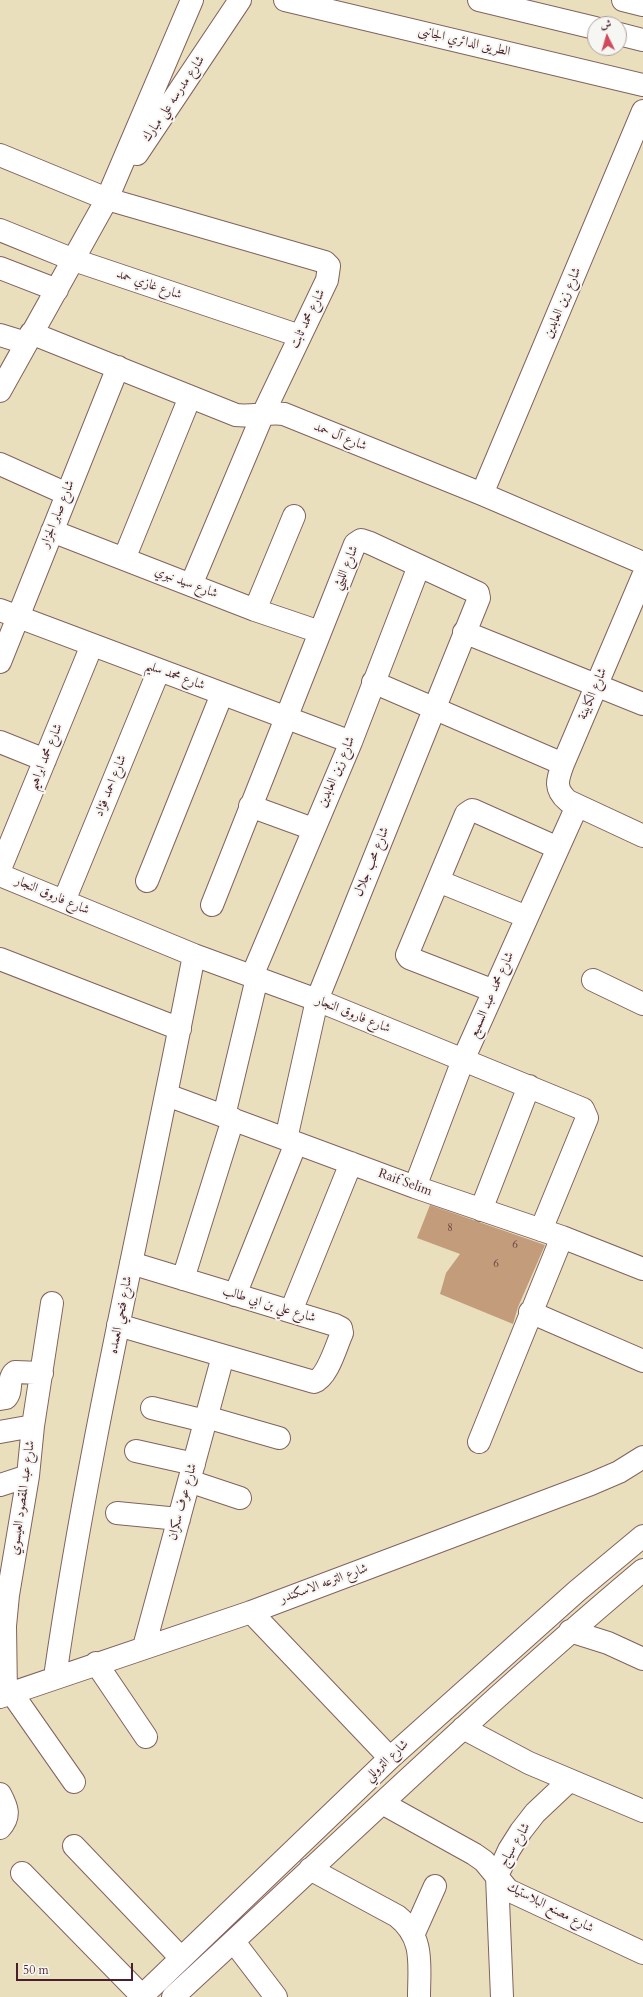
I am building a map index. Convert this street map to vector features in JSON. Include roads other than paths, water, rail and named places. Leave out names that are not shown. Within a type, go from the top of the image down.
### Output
[{"type":"main road","name":"شارع مدرسه علي مبارك","points":[[0,391],[28,338],[57,290],[107,199],[192,0]]},
{"type":"main road","name":"شارع مدرسه علي مبارك","points":[[107,199],[240,0]]},
{"type":"main road","name":"الطريق الدائري الجانبى","points":[[285,0],[643,85]]},
{"type":"main road","points":[[479,0],[587,26]]},
{"type":"main road","points":[[623,0],[643,5]]},
{"type":"main road","points":[[627,36],[643,40]]},
{"type":"main road","name":"شارع زين العابدين","points":[[482,494],[643,111]]},
{"type":"main road","points":[[0,155],[107,199]]},
{"type":"main road","name":"شارع محمد ثابت","points":[[107,199],[325,262],[329,266],[327,280],[263,414],[191,585]]},
{"type":"main road","name":"شارع غازي حمد","points":[[0,230],[74,260],[300,336]]},
{"type":"main road","points":[[0,268],[57,290]]},
{"type":"main road","name":"شارع آل حمد","points":[[0,335],[28,338],[118,367],[236,416],[284,414],[482,494],[643,564]]},
{"type":"main road","name":"شارع صابر الجزار","points":[[0,662],[9,614],[52,531],[118,367]]},
{"type":"main road","points":[[124,559],[190,397]]},
{"type":"main road","points":[[0,464],[67,494]]},
{"type":"main road","points":[[255,610],[294,516]]},
{"type":"main road","name":"شارع سيد نبوي","points":[[52,531],[255,610],[320,632]]},
{"type":"main road","name":"شارع الليثي","points":[[212,904],[357,541],[364,540],[478,592]]},
{"type":"main road","name":"شارع زين العابدين","points":[[183,1279],[228,1118],[255,977],[313,829],[351,742],[419,566]]},
{"type":"main road","name":"شارع الكابينة","points":[[643,576],[562,764],[558,778],[560,794],[577,806],[643,836]]},
{"type":"main road","name":"شارع محب جلال","points":[[235,1295],[291,1141],[317,1000],[435,708],[464,632],[479,598],[478,592]]},
{"type":"main road","name":"شارع محمد سليم","points":[[9,614],[351,742]]},
{"type":"main road","points":[[464,632],[643,704]]},
{"type":"main road","name":"شارع محمد ابراهيم","points":[[0,869],[92,645]]},
{"type":"main road","name":"شارع احمد فؤاد","points":[[64,901],[159,670]]},
{"type":"main road","points":[[373,682],[562,764]]},
{"type":"main road","points":[[147,881],[222,694]]},
{"type":"main road","points":[[0,742],[45,760]]},
{"type":"main road","points":[[250,806],[313,829]]},
{"type":"main road","name":"شارع محمد عبد السميع","points":[[415,1187],[463,1060],[577,806]]},
{"type":"main road","points":[[494,991],[409,958],[407,955],[466,814],[472,810],[558,848]]},
{"type":"main road","name":"شارع فاروق النجار","points":[[0,875],[194,955],[317,1000],[585,1110],[587,1118],[541,1230]]},
{"type":"main road","points":[[438,881],[527,917]]},
{"type":"main road","name":"شارع فتحي العمده","points":[[55,1677],[64,1614],[118,1325],[167,1095],[194,955]]},
{"type":"main road","points":[[0,959],[180,1029]]},
{"type":"main road","points":[[593,980],[643,1004]]},
{"type":"main road","points":[[481,1210],[529,1086]]},
{"type":"main road","name":"Raif Selim","points":[[167,1095],[351,1164],[562,1237],[643,1269]]},
{"type":"main road","points":[[291,1311],[351,1164]]},
{"type":"main road","points":[[480,1442],[530,1312],[562,1237]]},
{"type":"main road","name":"شارع علي بن ابي طالب","points":[[131,1263],[336,1325],[342,1330],[322,1378],[314,1382],[308,1382],[223,1356]]},
{"type":"main road","name":"شارع عبد المقصود العيسوي","points":[[6,1694],[4,1596],[9,1537],[28,1476],[33,1426],[52,1303]]},
{"type":"main road","points":[[530,1312],[643,1361]]},
{"type":"main road","points":[[118,1325],[223,1356]]},
{"type":"main road","name":"شارع عوف سكران","points":[[144,1647],[223,1356]]},
{"type":"main road","points":[[0,1399],[6,1398],[10,1394],[11,1377],[15,1372],[42,1373]]},
{"type":"main road","points":[[152,1408],[206,1419],[279,1438]]},
{"type":"main road","points":[[0,1432],[33,1426]]},
{"type":"main road","points":[[136,1451],[191,1472],[240,1498]]},
{"type":"main road","name":"شارع الترعه الاسكندر","points":[[6,1694],[251,1612],[591,1484],[619,1472],[643,1457]]},
{"type":"main road","points":[[0,1485],[28,1476]]},
{"type":"main road","points":[[117,1513],[179,1519]]},
{"type":"main road","name":"شارع التروللي","points":[[141,1996],[390,1758],[577,1591],[643,1536]]},
{"type":"main road","points":[[173,1997],[463,1728],[570,1631],[643,1570]]},
{"type":"main road","points":[[251,1612],[390,1758]]},
{"type":"main road","points":[[570,1631],[608,1643],[643,1659]]},
{"type":"main road","points":[[96,1663],[146,1737]]},
{"type":"main road","points":[[6,1694],[74,1782]]},
{"type":"main road","points":[[463,1728],[569,1781],[643,1811]]},
{"type":"main road","name":"شارع سياج","points":[[502,1997],[497,1876],[509,1850],[521,1831],[535,1813],[569,1781]]},
{"type":"main road","points":[[0,1794],[7,1808],[8,1815],[6,1821],[0,1828]]},
{"type":"main road","name":"شارع مصنع البلاستيك","points":[[382,1803],[474,1854],[484,1861],[508,1890],[643,1953]]},
{"type":"main road","points":[[74,1846],[181,1958]]},
{"type":"main road","points":[[310,1869],[397,1916],[407,1923],[414,1933],[418,1946],[419,1997]]},
{"type":"main road","points":[[22,1873],[141,1996]]},
{"type":"main road","points":[[414,1933],[435,1886]]},
{"type":"main road","points":[[234,1942],[276,1997]]}]
